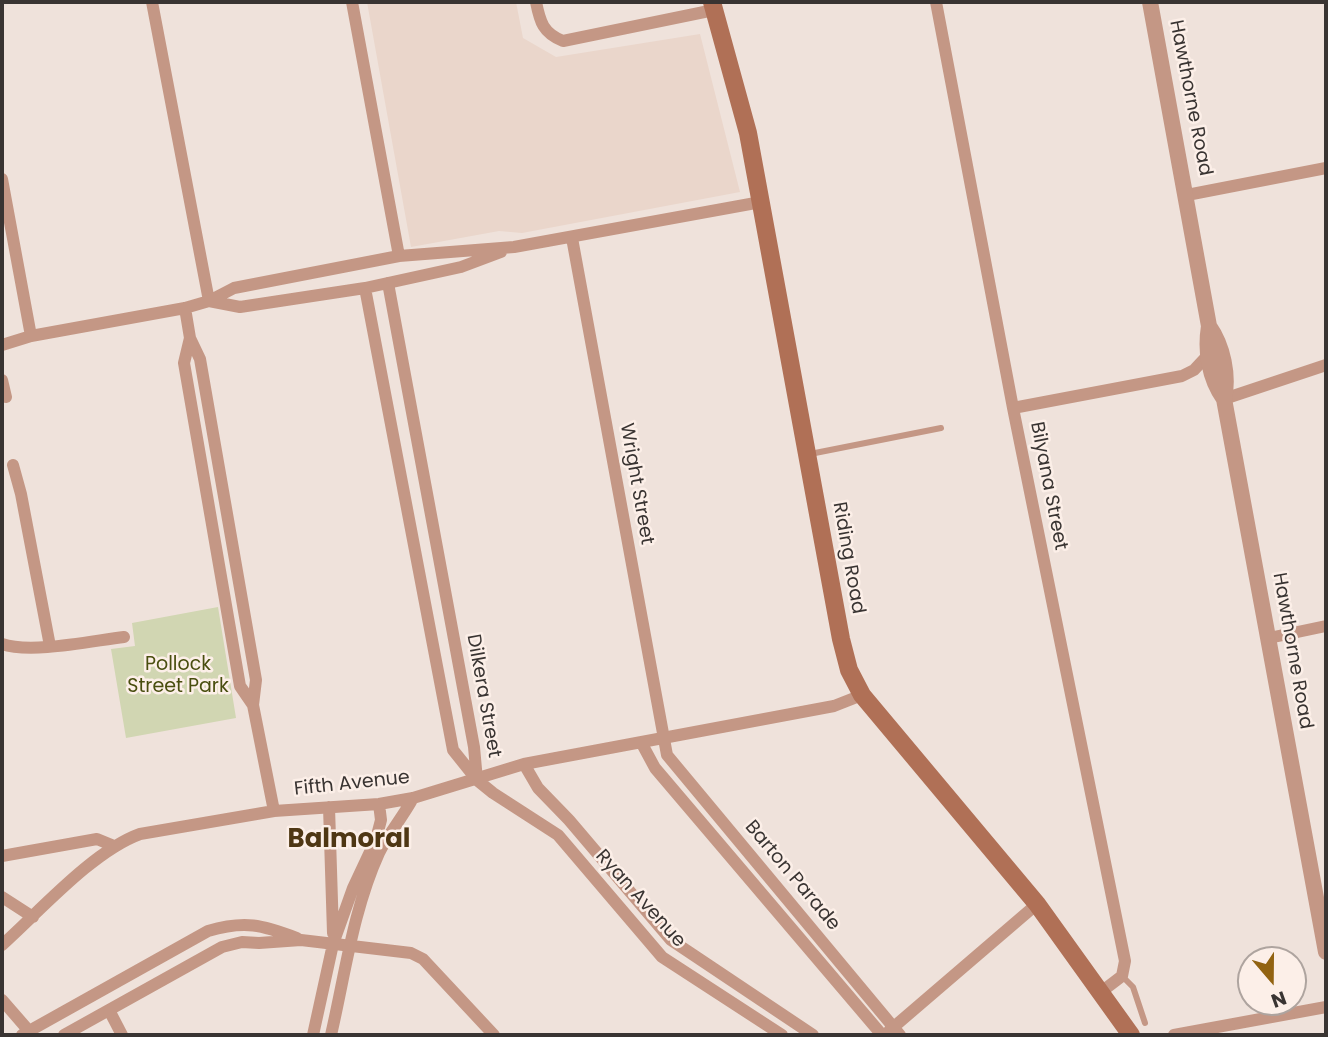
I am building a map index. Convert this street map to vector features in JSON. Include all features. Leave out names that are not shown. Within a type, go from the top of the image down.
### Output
[{"type":"main road","name":"Riding Road","points":[[713,6],[748,133],[841,639],[849,670],[862,695],[1037,904],[1101,992],[1138,1029]]},
{"type":"street","points":[[152,2],[209,301]]},
{"type":"street","points":[[352,2],[399,256]]},
{"type":"street","points":[[536,2],[540,21],[549,35],[563,41],[713,6]]},
{"type":"street","name":"Bilyana Street","points":[[936,2],[1013,408],[1125,961],[1122,976]]},
{"type":"street","name":"Hawthorne Road","points":[[1150,2],[1209,326],[1208,355],[1214,385],[1224,398]]},
{"type":"street","points":[[1187,195],[1326,168]]},
{"type":"street","points":[[2,179],[31,336]]},
{"type":"street","points":[[2,345],[31,336],[186,308],[209,301],[234,288],[399,256],[514,247],[761,202]]},
{"type":"street","name":"Wright Street","points":[[572,238],[662,738]]},
{"type":"street","points":[[209,301],[240,307],[365,288],[461,267],[514,247]]},
{"type":"street","name":"Dilkera Street","points":[[388,283],[474,747],[477,780]]},
{"type":"street","name":"Dilkera Street","points":[[365,288],[453,750],[477,780]]},
{"type":"street","points":[[186,308],[190,338],[200,359],[256,680],[253,705],[274,811]]},
{"type":"street","name":"Hawthorne Road","points":[[1209,326],[1218,339],[1227,385],[1224,398],[1326,952]]},
{"type":"street","points":[[1013,408],[1187,373],[1194,370],[1208,355]]},
{"type":"street","points":[[1224,398],[1326,365]]},
{"type":"street","points":[[2,380],[6,397]]},
{"type":"street","points":[[13,465],[50,646]]},
{"type":"street","points":[[1269,638],[1326,626]]},
{"type":"street","points":[[2,644],[13,648],[50,646],[124,637]]},
{"type":"street","name":"Fifth Avenue","points":[[2,945],[114,846],[140,834],[274,811],[379,804],[413,798],[524,764],[834,706],[862,695]]},
{"type":"street","name":"Barton Parade","points":[[662,738],[667,755],[677,769],[889,1033]]},
{"type":"street","name":"Barton Parade","points":[[641,742],[655,768],[889,1033]]},
{"type":"street","name":"Ryan Avenue","points":[[524,764],[538,788],[569,820],[671,940],[813,1035]]},
{"type":"street","name":"Ryan Avenue","points":[[477,780],[492,793],[558,835],[662,957],[782,1035]]},
{"type":"street","points":[[331,1035],[359,908],[380,850],[413,798]]},
{"type":"street","points":[[313,1035],[333,944],[353,888],[376,839],[381,820],[379,804]]},
{"type":"street","points":[[328,807],[333,944]]},
{"type":"street","points":[[2,856],[97,839],[114,846]]},
{"type":"street","points":[[2,897],[33,917]]},
{"type":"street","points":[[889,1033],[1037,904]]},
{"type":"street","points":[[2,1000],[26,1033],[208,931],[227,925],[247,924],[264,926],[301,940]]},
{"type":"street","points":[[64,1035],[222,947],[242,942],[301,940],[411,953],[423,959],[494,1035]]},
{"type":"street","points":[[1101,992],[1122,976]]},
{"type":"street","points":[[1174,1035],[1326,1007]]},
{"type":"street","points":[[109,1010],[122,1035]]},
{"type":"lane","points":[[808,454],[941,428]]},
{"type":"lane","name":"Bilyana Street","points":[[1122,976],[1133,987],[1138,1029]]},
{"type":"shaded area","points":[[367,2],[516,2],[523,38],[556,57],[700,34],[740,192],[522,233],[499,231],[411,247]]},
{"type":"green space","name":"Pollock Street Park","points":[[218,607],[236,718],[126,738],[111,649],[135,646],[132,623]]},
{"type":"district","name":"Balmoral","points":[[349,840]]}]
